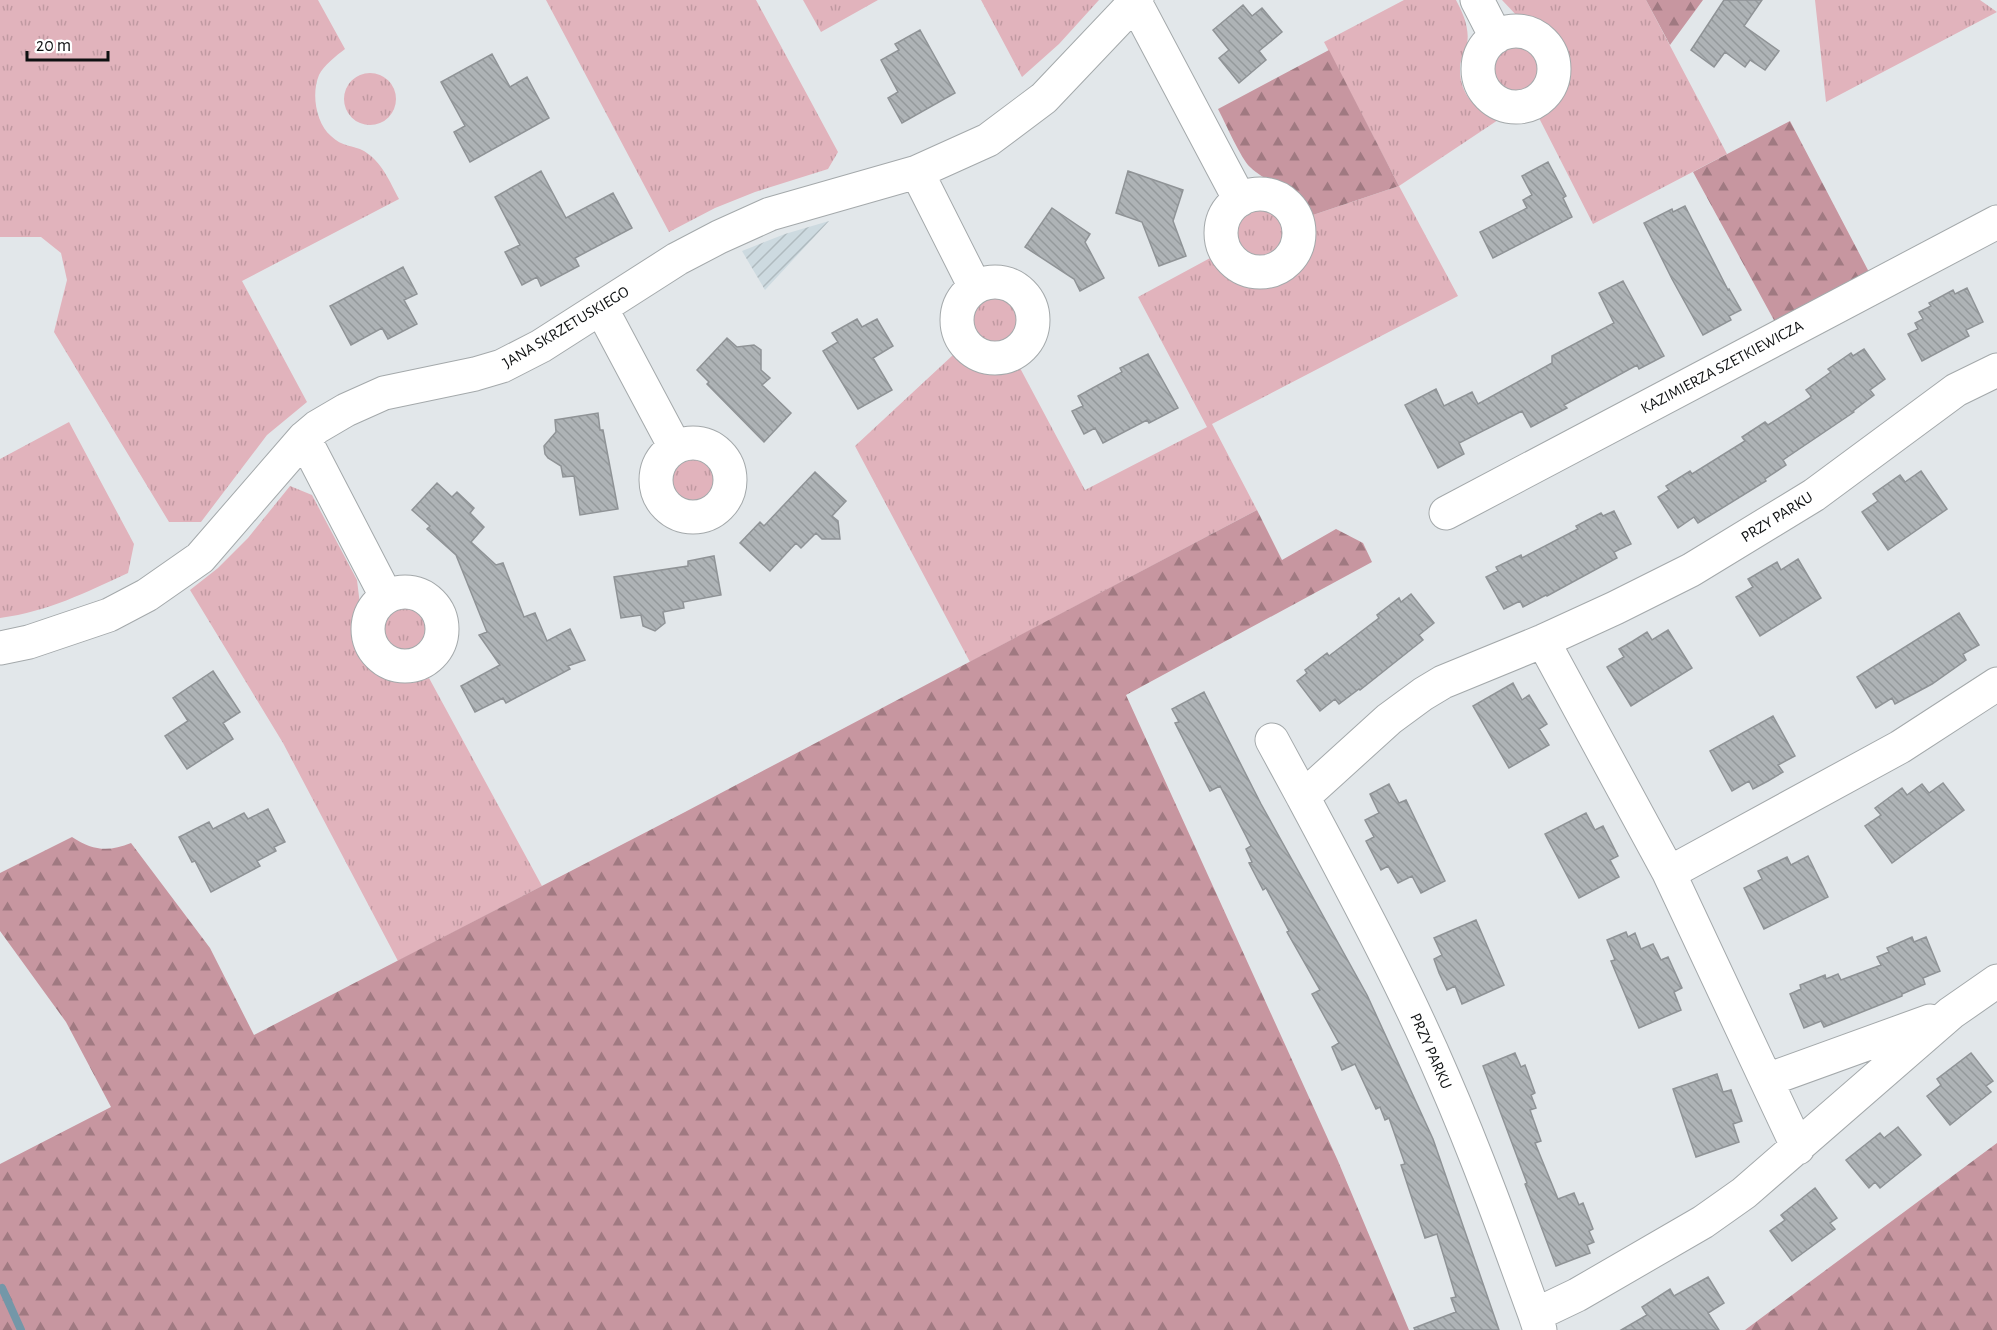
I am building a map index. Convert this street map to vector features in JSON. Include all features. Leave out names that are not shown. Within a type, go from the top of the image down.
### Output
[{"type":"street","points":[[1477,0],[1496,37]]},
{"type":"street","points":[[1136,1],[1240,200]]},
{"type":"street","name":"JANA SKRZETUSKIEGO","points":[[0,648],[38,639],[109,615],[147,595],[200,558],[304,438],[317,427],[346,410],[384,393],[502,366],[541,346],[677,259],[719,237],[770,214],[917,172],[988,140],[1044,98],[1136,1]]},
{"type":"street","points":[[917,172],[975,287]]},
{"type":"street","name":"KAZIMIERZA SZETKIEWICZA","points":[[1446,513],[1997,222]]},
{"type":"street","points":[[601,308],[675,447]]},
{"type":"street","name":"PRZY PARKU","points":[[1303,797],[1389,718],[1423,694],[1443,682],[1616,608],[1691,570],[1814,495],[1956,390],[1997,370]]},
{"type":"street","points":[[304,438],[386,596]]},
{"type":"street","points":[[1543,641],[1669,873],[1798,1148]]},
{"type":"street","points":[[1669,873],[1900,747],[1997,684]]},
{"type":"street","name":"PRZY PARKU","points":[[1272,740],[1393,969],[1443,1076],[1489,1188],[1538,1322],[1577,1295],[1703,1222],[1744,1193],[1951,1013],[1997,981]]},
{"type":"street","name":"PRZY PARKU","points":[[1767,1080],[1896,1035],[1951,1013]]},
{"type":"shaded area","points":[[829,221],[765,290],[742,251],[785,234]]},
{"type":"green space","points":[[0,0],[318,0],[345,49],[327,64],[319,75],[315,91],[316,108],[322,124],[335,140],[364,151],[376,161],[399,199],[242,281],[307,402],[267,435],[201,522],[169,522],[54,332],[67,280],[61,253],[41,237],[0,237]]},
{"type":"green space","points":[[546,0],[756,0],[838,152],[828,169],[755,192],[715,208],[669,232]]},
{"type":"green space","points":[[803,0],[878,0],[821,32]]},
{"type":"green space","points":[[981,0],[1099,0],[1059,44],[1022,77]]},
{"type":"green space","points":[[1404,0],[1456,0],[1468,33],[1460,64],[1462,85],[1476,106],[1498,120],[1399,186],[1324,42]]},
{"type":"green space","points":[[1502,0],[1646,0],[1727,154],[1593,224],[1539,118],[1558,99],[1566,85],[1568,61],[1564,50],[1551,31],[1542,24],[1519,18]]},
{"type":"green space","points":[[1646,0],[1703,0],[1670,45]]},
{"type":"green space","points":[[1815,0],[1980,0],[1997,12],[1826,102]]},
{"type":"green space","points":[[1508,45],[1518,45],[1531,52],[1538,65],[1538,75],[1531,88],[1518,95],[1508,95],[1499,91],[1492,84],[1488,75],[1488,65],[1492,56],[1499,49]]},
{"type":"green space","points":[[1329,50],[1399,186],[1310,216],[1304,203],[1290,189],[1259,174],[1246,163],[1218,109]]},
{"type":"green space","points":[[370,73],[384,77],[392,85],[396,99],[392,113],[384,121],[370,125],[356,121],[348,113],[344,99],[348,85],[356,77]]},
{"type":"green space","points":[[1790,121],[1870,274],[1775,322],[1693,172]]},
{"type":"green space","points":[[1399,186],[1458,296],[1212,424],[1257,510],[970,662],[855,446],[953,355],[969,367],[984,372],[1000,373],[1020,368],[1085,490],[1207,427],[1138,297],[1212,257],[1226,273],[1239,282],[1259,287],[1273,285],[1286,279],[1305,259],[1311,245],[1313,231],[1310,216]]},
{"type":"green space","points":[[1255,209],[1265,209],[1278,216],[1285,229],[1285,239],[1278,252],[1265,259],[1255,259],[1246,255],[1239,248],[1235,239],[1235,229],[1239,220],[1246,213]]},
{"type":"green space","points":[[990,296],[1000,296],[1013,303],[1020,316],[1020,326],[1013,339],[1000,346],[990,346],[981,342],[974,335],[970,326],[970,316],[974,307],[981,300]]},
{"type":"green space","points":[[69,422],[134,544],[128,573],[51,606],[0,618],[0,459]]},
{"type":"green space","points":[[686,455],[696,455],[709,462],[716,475],[716,485],[709,498],[696,505],[686,505],[677,501],[670,494],[666,485],[666,475],[670,466],[677,459]]},
{"type":"green space","points":[[290,486],[312,495],[357,580],[360,605],[354,620],[354,634],[356,648],[363,662],[380,677],[399,683],[412,683],[429,678],[542,886],[398,961],[283,743],[190,590],[218,568],[248,538]]},
{"type":"green space","points":[[1257,510],[1282,560],[1336,529],[1363,543],[1372,562],[1126,695],[1338,1161],[1409,1330],[0,1330],[0,1164],[111,1107],[66,1022],[0,931],[0,873],[72,837],[101,849],[131,843],[210,948],[254,1035],[685,812]]},
{"type":"green space","points":[[400,604],[410,604],[423,611],[430,624],[430,634],[423,647],[410,654],[400,654],[391,650],[384,643],[380,634],[380,624],[384,615],[391,608]]},
{"type":"green space","points":[[1997,1143],[1997,1330],[1745,1330]]},
{"type":"building","points":[[1724,0],[1762,0],[1744,26],[1779,51],[1765,70],[1750,60],[1745,67],[1725,52],[1714,67],[1691,50]]},
{"type":"building","points":[[1243,5],[1252,16],[1262,8],[1282,32],[1259,51],[1266,60],[1239,83],[1219,58],[1229,50],[1213,30]]},
{"type":"building","points":[[920,30],[955,93],[902,123],[888,98],[898,92],[881,60],[899,50],[895,44]]},
{"type":"building","points":[[492,54],[510,87],[527,77],[549,118],[470,162],[454,132],[465,126],[441,82]]},
{"type":"building","points":[[1548,162],[1566,196],[1563,198],[1572,217],[1493,258],[1480,232],[1527,208],[1523,200],[1532,195],[1522,176]]},
{"type":"building","points":[[541,171],[566,218],[613,193],[632,228],[575,258],[579,266],[541,286],[537,277],[522,285],[505,252],[520,245],[495,197]]},
{"type":"building","points":[[1128,171],[1183,190],[1173,221],[1186,256],[1159,266],[1142,222],[1116,213]]},
{"type":"building","points":[[1685,206],[1728,290],[1741,310],[1729,316],[1731,320],[1703,335],[1644,223],[1672,209],[1673,212]]},
{"type":"building","points":[[1052,208],[1090,234],[1085,242],[1104,278],[1080,291],[1074,279],[1025,247]]},
{"type":"building","points":[[403,267],[417,294],[404,300],[417,324],[388,339],[382,328],[351,345],[330,306]]},
{"type":"building","points":[[1623,281],[1664,356],[1639,369],[1637,365],[1564,405],[1567,408],[1531,427],[1522,411],[1459,443],[1464,454],[1438,468],[1405,405],[1436,389],[1444,406],[1472,392],[1478,404],[1552,363],[1552,356],[1614,323],[1599,293]]},
{"type":"building","points":[[1967,288],[1983,322],[1966,330],[1969,336],[1922,361],[1908,334],[1918,329],[1915,323],[1923,319],[1919,312],[1931,306],[1929,303],[1953,290],[1955,294]]},
{"type":"building","points":[[857,319],[862,327],[877,319],[893,346],[873,358],[892,390],[858,409],[823,351],[838,342],[832,333]]},
{"type":"building","points":[[727,338],[737,347],[754,345],[761,350],[761,370],[770,378],[762,385],[791,413],[764,442],[707,384],[709,382],[697,370]]},
{"type":"building","points":[[1864,349],[1885,379],[1870,390],[1874,395],[1854,412],[1783,460],[1786,465],[1765,479],[1766,481],[1698,523],[1694,517],[1678,528],[1658,497],[1669,490],[1666,486],[1690,471],[1692,474],[1745,441],[1742,437],[1765,422],[1768,425],[1810,398],[1806,390],[1831,372],[1828,369],[1851,353],[1853,356]]},
{"type":"building","points":[[1148,354],[1178,408],[1149,423],[1147,420],[1103,443],[1095,428],[1084,434],[1072,411],[1083,406],[1078,396],[1122,372],[1120,368]]},
{"type":"building","points":[[598,413],[618,509],[580,515],[574,476],[563,477],[561,466],[548,458],[544,446],[556,432],[555,420]]},
{"type":"building","points":[[1921,471],[1947,509],[1888,550],[1862,512],[1878,501],[1873,494],[1900,475],[1905,482]]},
{"type":"building","points":[[815,472],[846,501],[832,516],[838,521],[840,539],[822,539],[816,533],[801,548],[796,543],[770,571],[740,543],[760,522],[764,526]]},
{"type":"building","points":[[437,483],[452,497],[457,492],[474,508],[470,513],[484,527],[471,542],[496,565],[503,563],[524,617],[535,613],[547,641],[570,629],[585,660],[568,666],[570,669],[506,703],[503,698],[475,712],[461,686],[500,665],[479,635],[487,632],[456,555],[427,529],[430,526],[412,510]]},
{"type":"building","points":[[1614,511],[1631,544],[1614,552],[1617,558],[1523,607],[1520,601],[1504,609],[1486,577],[1498,571],[1496,567],[1521,555],[1522,558],[1578,529],[1576,526],[1601,513],[1603,516]]},
{"type":"building","points":[[714,556],[721,595],[683,602],[684,608],[663,612],[665,623],[655,631],[643,626],[641,615],[621,618],[614,577],[688,566],[688,561]]},
{"type":"building","points":[[1798,559],[1821,598],[1760,636],[1736,597],[1753,587],[1748,579],[1777,562],[1781,570]]},
{"type":"building","points":[[1411,594],[1434,623],[1419,635],[1423,640],[1360,690],[1339,704],[1335,699],[1320,711],[1297,681],[1307,673],[1305,670],[1327,653],[1329,656],[1379,618],[1377,615],[1399,598],[1401,602]]},
{"type":"building","points":[[1959,613],[1979,645],[1963,654],[1966,660],[1932,684],[1895,704],[1892,698],[1876,708],[1857,677]]},
{"type":"building","points":[[1668,630],[1692,668],[1631,706],[1607,667],[1624,657],[1619,649],[1647,632],[1652,640]]},
{"type":"building","points":[[213,671],[240,712],[223,723],[233,739],[187,769],[165,736],[188,721],[173,698]]},
{"type":"building","points":[[1513,683],[1522,700],[1529,695],[1547,724],[1539,729],[1549,745],[1509,768],[1473,706]]},
{"type":"building","points":[[1204,692],[1261,804],[1367,995],[1433,1139],[1499,1330],[1415,1330],[1414,1328],[1456,1312],[1451,1298],[1456,1297],[1437,1234],[1425,1238],[1401,1165],[1405,1164],[1389,1118],[1385,1120],[1380,1107],[1376,1109],[1355,1064],[1342,1070],[1332,1047],[1339,1043],[1312,994],[1320,990],[1287,932],[1289,931],[1266,888],[1263,890],[1249,863],[1252,862],[1246,849],[1251,846],[1220,786],[1210,791],[1175,723],[1179,722],[1172,709]]},
{"type":"building","points":[[1773,716],[1795,756],[1778,765],[1783,772],[1768,781],[1753,789],[1749,781],[1732,791],[1710,751]]},
{"type":"building","points":[[1943,783],[1964,810],[1892,863],[1865,826],[1881,815],[1875,808],[1902,788],[1907,795],[1922,784],[1929,793]]},
{"type":"building","points":[[1389,784],[1399,803],[1406,800],[1445,881],[1421,893],[1412,876],[1398,883],[1388,866],[1381,870],[1366,841],[1374,837],[1365,820],[1379,813],[1370,794]]},
{"type":"building","points":[[268,809],[285,842],[274,847],[276,851],[257,861],[260,866],[211,892],[179,837],[209,822],[213,829],[244,813],[248,819]]},
{"type":"building","points":[[1586,813],[1595,830],[1603,826],[1618,856],[1610,860],[1619,877],[1579,898],[1545,834]]},
{"type":"building","points":[[1808,856],[1828,897],[1764,929],[1744,888],[1762,879],[1758,871],[1787,857],[1791,865]]},
{"type":"building","points":[[1476,920],[1504,985],[1462,1004],[1455,986],[1447,990],[1439,973],[1434,959],[1442,955],[1434,938]]},
{"type":"building","points":[[1626,932],[1628,937],[1635,933],[1641,949],[1653,944],[1661,960],[1668,957],[1682,988],[1674,992],[1681,1010],[1639,1028],[1611,961],[1615,960],[1607,940]]},
{"type":"building","points":[[1912,937],[1914,942],[1926,937],[1940,971],[1923,978],[1925,984],[1902,996],[1824,1027],[1821,1021],[1804,1028],[1790,994],[1801,989],[1800,985],[1825,975],[1826,979],[1838,974],[1841,980],[1881,965],[1877,957],[1889,952],[1887,948]]},
{"type":"building","points":[[1515,1053],[1521,1067],[1525,1065],[1535,1093],[1531,1095],[1536,1108],[1530,1110],[1541,1141],[1535,1143],[1558,1199],[1574,1193],[1579,1205],[1583,1203],[1593,1229],[1589,1231],[1594,1242],[1587,1245],[1590,1253],[1556,1266],[1483,1066]]},
{"type":"building","points":[[1971,1053],[1993,1081],[1986,1086],[1991,1092],[1950,1125],[1927,1096],[1941,1085],[1937,1079]]},
{"type":"building","points":[[1717,1074],[1723,1092],[1731,1090],[1742,1121],[1733,1124],[1739,1142],[1696,1157],[1673,1089]]},
{"type":"building","points":[[1898,1127],[1921,1155],[1880,1188],[1875,1182],[1869,1188],[1846,1160],[1880,1133],[1884,1138]]},
{"type":"building","points":[[1815,1188],[1837,1218],[1830,1223],[1835,1229],[1792,1261],[1770,1231],[1785,1220],[1781,1215]]},
{"type":"building","points":[[1708,1277],[1724,1303],[1708,1313],[1719,1330],[1621,1330],[1647,1315],[1642,1307],[1670,1289],[1674,1296]]},
{"type":"waterway","points":[[2,1288],[21,1330]]}]
